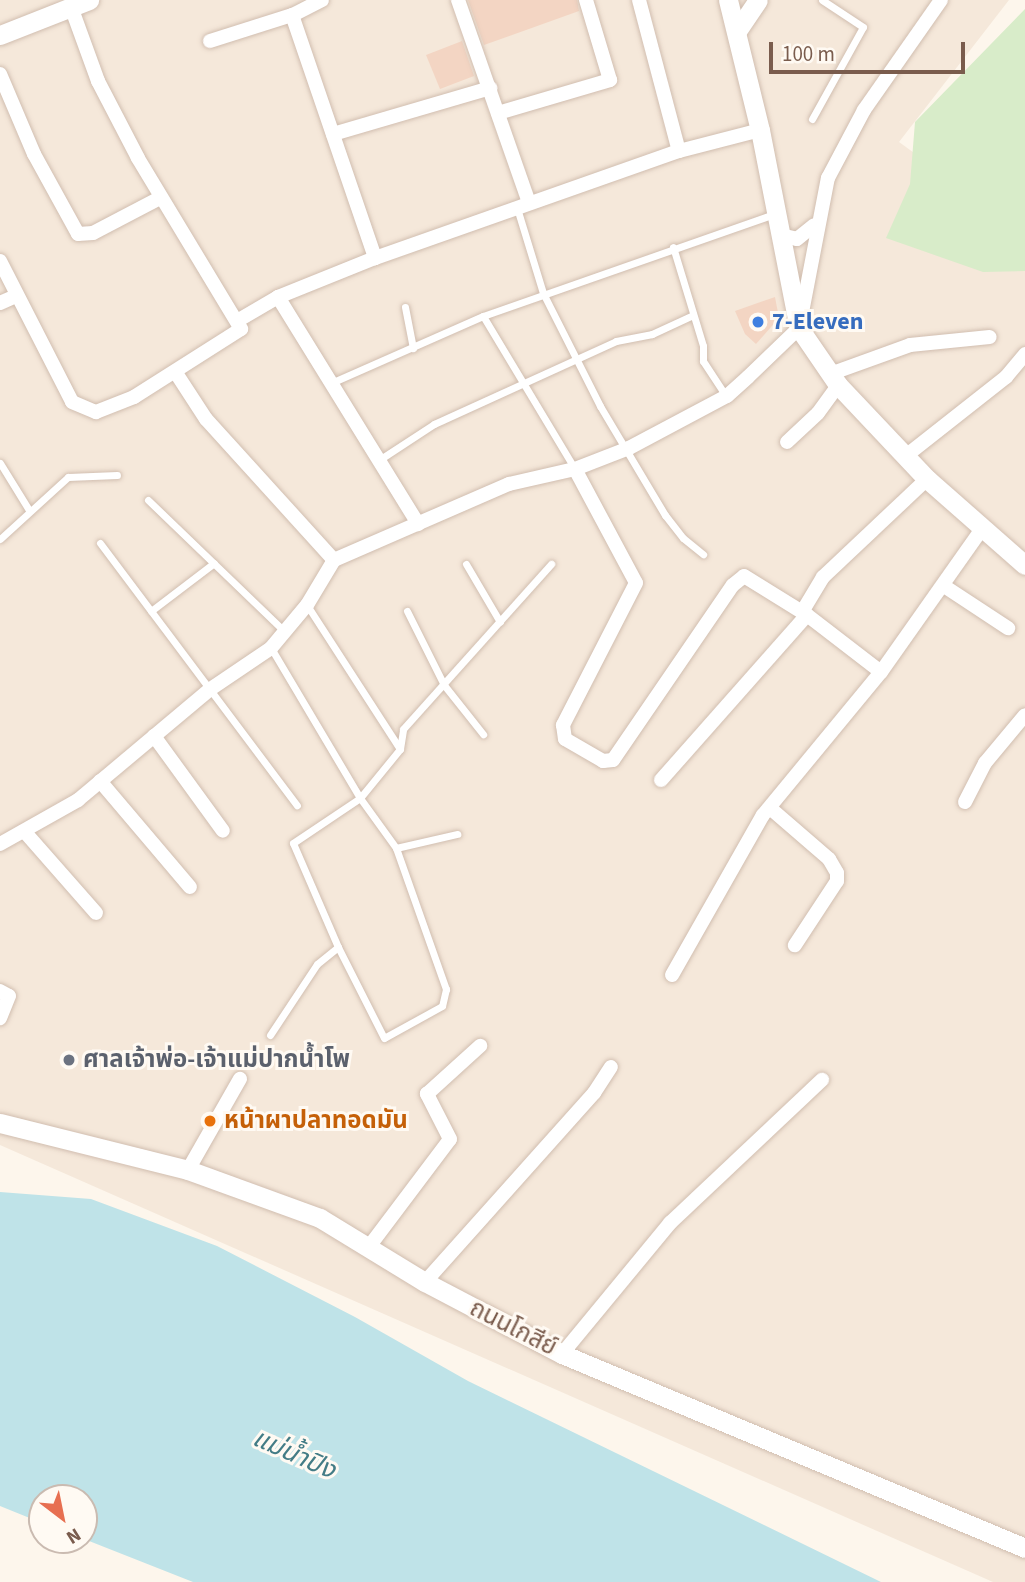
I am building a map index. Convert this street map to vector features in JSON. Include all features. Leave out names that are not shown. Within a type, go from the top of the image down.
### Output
[{"type":"street","points":[[210,41],[292,15],[322,0]]},
{"type":"street","points":[[458,0],[498,113],[523,206]]},
{"type":"street","points":[[498,113],[610,80],[586,0]]},
{"type":"street","points":[[639,0],[679,151]]},
{"type":"street","points":[[728,0],[761,130],[799,328],[834,379],[927,479],[982,530],[1022,556]]},
{"type":"street","points":[[737,31],[758,0]]},
{"type":"street","points":[[0,844],[78,800],[209,690],[271,648],[283,630],[307,605],[334,560],[509,484],[575,469],[629,448],[727,396],[799,328],[817,217],[828,177],[864,110],[941,0]]},
{"type":"street","points":[[0,35],[80,4],[98,81],[160,198],[241,329],[176,373],[96,412],[72,402],[0,261]]},
{"type":"street","points":[[292,15],[375,258]]},
{"type":"street","points":[[0,74],[34,154],[78,234],[93,233],[160,198]]},
{"type":"street","points":[[333,134],[490,88]]},
{"type":"street","points":[[237,321],[278,297],[375,258],[679,151],[761,130]]},
{"type":"street","points":[[778,222],[790,239],[804,237],[817,217]]},
{"type":"street","points":[[0,303],[16,296]]},
{"type":"street","points":[[278,297],[418,524]]},
{"type":"street","points":[[788,442],[818,413],[834,379],[910,345],[990,337]]},
{"type":"street","points":[[907,455],[1006,377],[1025,354]]},
{"type":"street","points":[[176,373],[206,419],[334,560]]},
{"type":"street","points":[[575,469],[636,583],[563,725],[565,739],[603,761],[613,760],[733,585],[744,576],[804,614],[881,672]]},
{"type":"street","points":[[661,780],[804,614],[823,577],[927,479]]},
{"type":"street","points":[[671,975],[771,808],[881,672],[982,530]]},
{"type":"street","points":[[944,586],[1008,628]]},
{"type":"street","points":[[965,802],[985,763],[1025,715]]},
{"type":"street","points":[[154,736],[223,831]]},
{"type":"street","points":[[100,781],[190,887]]},
{"type":"street","points":[[771,808],[829,859],[837,873],[837,881],[808,918],[795,945]]},
{"type":"street","points":[[24,831],[96,913]]},
{"type":"street","points":[[0,992],[9,996],[0,1018]]},
{"type":"street","points":[[368,1248],[450,1139],[427,1094],[480,1046]]},
{"type":"street","points":[[425,1282],[594,1093],[611,1067]]},
{"type":"street","points":[[188,1170],[240,1079]]},
{"type":"street","points":[[562,1354],[670,1223],[822,1080]]},
{"type":"street","name":"ถนนโกสีย์","points":[[0,1124],[188,1170],[320,1218],[425,1282],[562,1354],[1025,1548]]},
{"type":"lane","points":[[812,119],[863,27],[822,0]]},
{"type":"lane","points":[[523,206],[543,293],[576,360],[666,515],[683,538],[703,554]]},
{"type":"lane","points":[[331,383],[483,316],[543,293],[673,247],[778,222]]},
{"type":"lane","points":[[673,247],[693,315],[703,362],[727,396]]},
{"type":"lane","points":[[405,307],[413,348]]},
{"type":"lane","points":[[378,460],[434,424],[616,341],[652,334],[693,315]]},
{"type":"lane","points":[[483,316],[575,469]]},
{"type":"lane","points":[[0,463],[29,510]]},
{"type":"lane","points":[[0,539],[68,477],[117,475]]},
{"type":"lane","points":[[148,500],[283,630]]},
{"type":"lane","points":[[100,542],[297,805]]},
{"type":"lane","points":[[151,611],[214,563]]},
{"type":"lane","points":[[466,564],[500,622]]},
{"type":"lane","points":[[271,648],[360,798],[396,848],[446,989],[442,1006],[384,1038],[338,947],[293,843],[360,798],[400,749],[403,729],[551,564]]},
{"type":"lane","points":[[307,605],[400,749]]},
{"type":"lane","points":[[407,611],[444,685],[483,734]]},
{"type":"lane","points":[[396,848],[457,834]]},
{"type":"lane","points":[[270,1035],[317,964],[338,947]]},
{"type":"shaded area","points":[[0,0],[1009,0],[899,142],[1025,233],[1025,1582],[993,1582],[0,1145]]},
{"type":"green space","points":[[1025,9],[1025,271],[983,272],[886,238],[910,184],[915,122]]},
{"type":"water","name":"แม่น้ำปิง","points":[[0,1192],[91,1199],[217,1246],[355,1317],[468,1381],[881,1582],[193,1582],[98,1545],[98,1484],[28,1484],[28,1517],[0,1506]]},
{"type":"building","points":[[468,0],[577,0],[579,11],[484,45]]},
{"type":"building","points":[[462,41],[474,76],[440,89],[426,55]]},
{"type":"building","name":"7-Eleven","points":[[775,297],[779,318],[756,344],[745,334],[735,311]]},
{"type":"place","name":"7-Eleven","points":[[758,322]]},
{"type":"place","name":"ศาลเจ้าพ่อ-เจ้าแม่ปากน้ำโพ","points":[[69,1060]]},
{"type":"place","name":"หน้าผาปลาทอดมัน","points":[[210,1121]]}]
